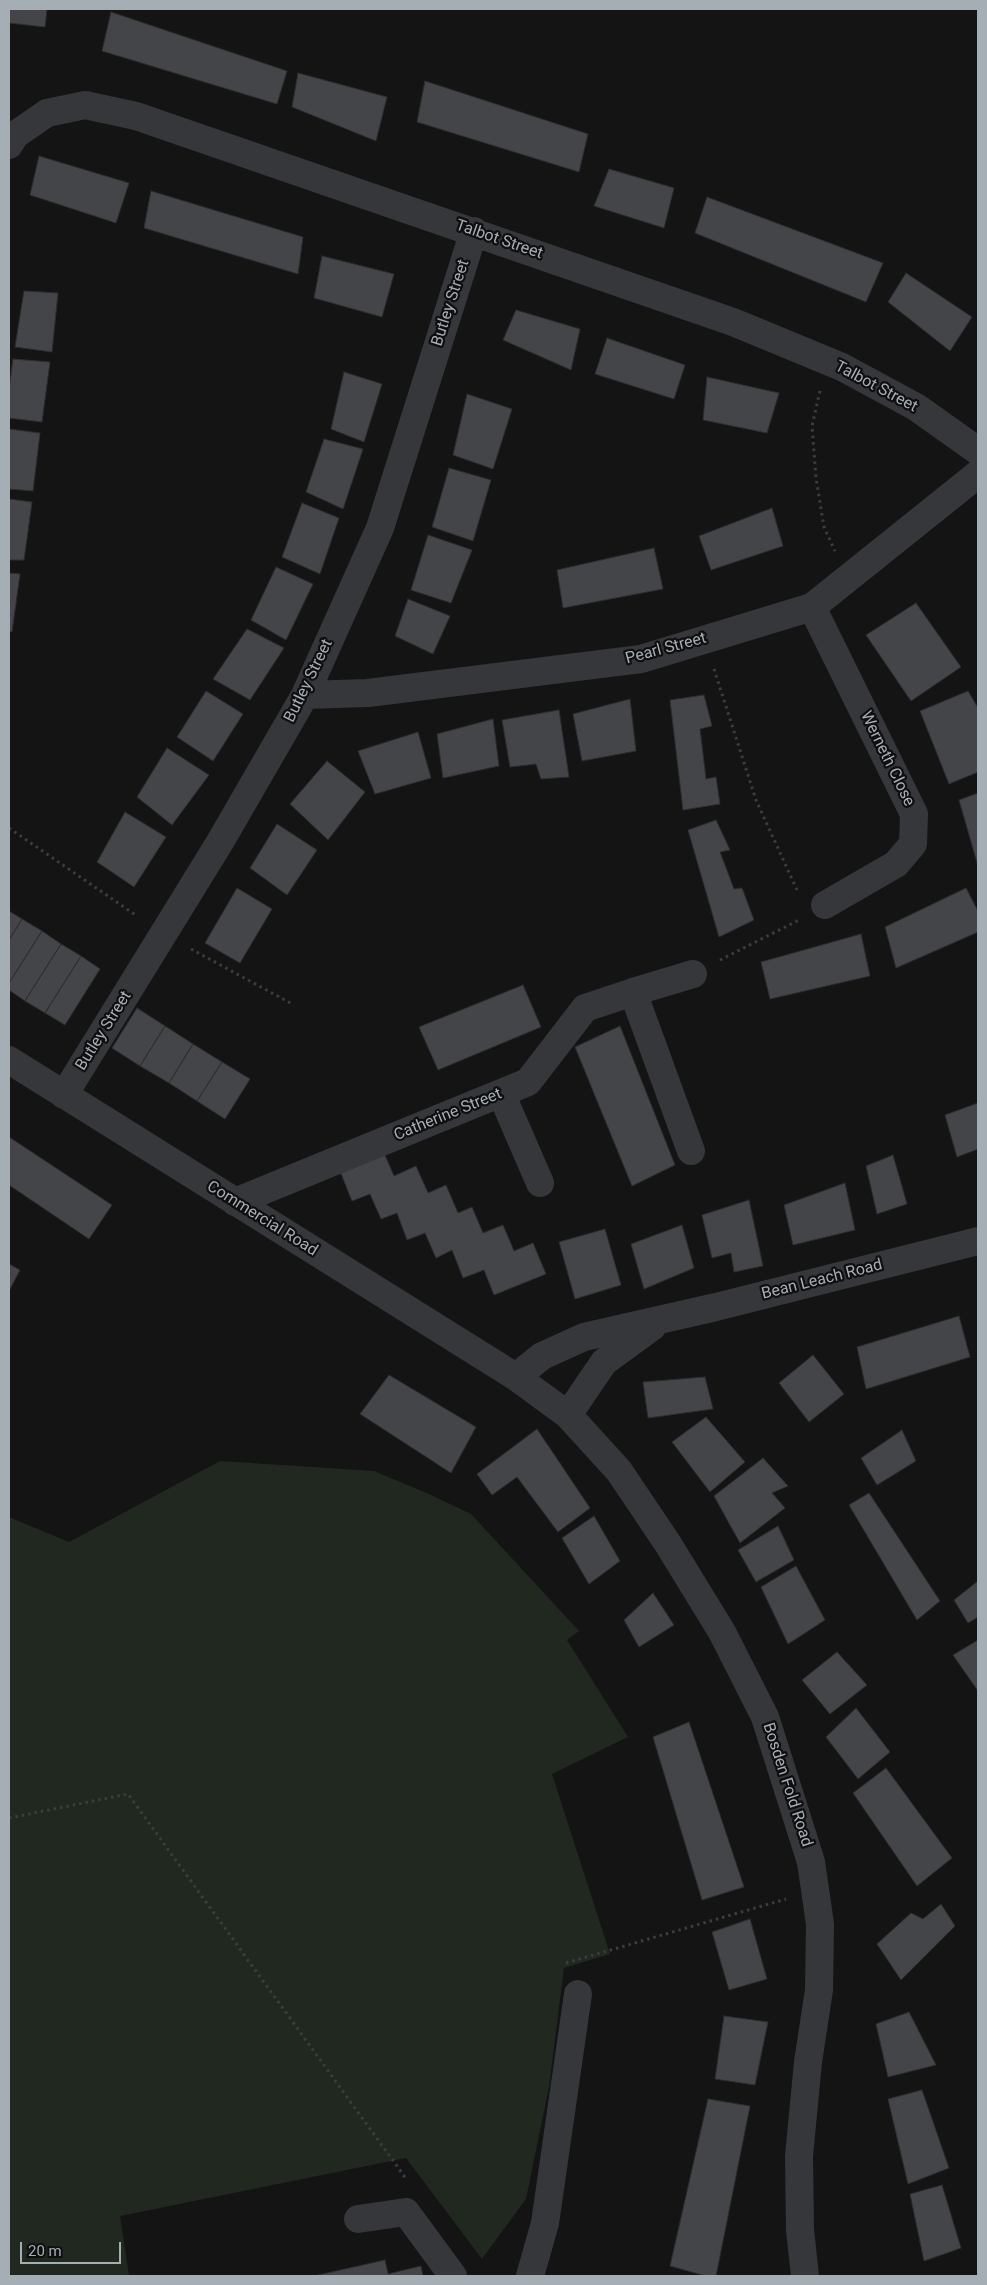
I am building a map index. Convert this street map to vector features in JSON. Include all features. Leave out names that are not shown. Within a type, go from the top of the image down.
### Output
[{"type":"street","name":"Talbot Street","points":[[9,145],[15,135],[47,114],[85,106],[136,116],[474,231],[733,322],[827,360],[916,407],[978,451]]},
{"type":"street","name":"Butley Street","points":[[64,1095],[220,842],[305,695],[380,528],[474,231]]},
{"type":"street","name":"Pearl Street","points":[[305,695],[368,693],[641,659],[812,607],[978,474]]},
{"type":"street","name":"Werneth Close","points":[[812,607],[914,814],[913,844],[896,864],[817,910]]},
{"type":"street","name":"Catherine Street","points":[[235,1202],[528,1082],[585,1008],[693,974]]},
{"type":"street","points":[[633,992],[691,1151]]},
{"type":"street","name":"Commercial Road","points":[[9,1060],[516,1377]]},
{"type":"street","points":[[502,1093],[540,1183]]},
{"type":"street","name":"Bean Leach Road","points":[[516,1377],[542,1356],[584,1336],[666,1318],[978,1241]]},
{"type":"street","name":"Bean Leach Road","points":[[568,1415],[604,1362],[635,1337],[666,1318]]},
{"type":"street","name":"Bosden Fold Road","points":[[516,1377],[568,1415],[619,1471],[668,1544],[722,1632],[765,1717],[811,1862],[820,1924],[819,1990],[808,2062],[799,2156],[800,2230],[805,2276]]},
{"type":"street","points":[[530,2276],[545,2223],[578,1994]]},
{"type":"street","points":[[358,2219],[406,2212],[454,2276]]},
{"type":"path","points":[[827,360],[812,426],[816,478],[824,527],[847,578]]},
{"type":"path","points":[[693,974],[817,910],[756,800],[704,640]]},
{"type":"path","points":[[9,1818],[128,1794],[412,2188]]},
{"type":"path","points":[[566,1962],[650,1940],[710,1919],[763,1906]]},
{"type":"shaded area","points":[[220,1461],[374,1471],[429,1494],[471,1514],[579,1631],[567,1640],[628,1737],[552,1774],[610,1954],[564,1968],[549,2087],[526,2199],[482,2259],[406,2158],[120,2216],[129,2276],[9,2276],[9,1517],[69,1542]]},
{"type":"building","points":[[9,9],[47,9],[45,27],[9,23]]},
{"type":"building","points":[[111,12],[287,71],[277,104],[102,51]]},
{"type":"building","points":[[298,73],[387,97],[376,141],[292,107]]},
{"type":"building","points":[[425,81],[588,134],[579,172],[417,122]]},
{"type":"building","points":[[39,156],[129,183],[116,223],[30,195]]},
{"type":"building","points":[[609,169],[674,188],[664,228],[594,206]]},
{"type":"building","points":[[151,191],[303,237],[298,274],[144,228]]},
{"type":"building","points":[[707,197],[883,263],[866,302],[695,233]]},
{"type":"building","points":[[322,256],[394,274],[382,317],[314,298]]},
{"type":"building","points":[[906,273],[972,317],[950,351],[888,302]]},
{"type":"building","points":[[24,291],[58,293],[52,352],[15,347]]},
{"type":"building","points":[[516,310],[580,329],[571,370],[503,340]]},
{"type":"building","points":[[607,338],[685,365],[674,399],[595,374]]},
{"type":"building","points":[[13,359],[50,362],[42,422],[9,418],[9,389]]},
{"type":"building","points":[[344,372],[382,384],[364,442],[331,429]]},
{"type":"building","points":[[707,377],[779,393],[767,433],[703,420]]},
{"type":"building","points":[[467,394],[512,409],[493,469],[453,455]]},
{"type":"building","points":[[9,429],[40,433],[33,491],[9,489]]},
{"type":"building","points":[[324,439],[363,449],[343,509],[306,492]]},
{"type":"building","points":[[449,468],[491,480],[473,541],[432,527]]},
{"type":"building","points":[[9,499],[32,502],[24,560],[9,560]]},
{"type":"building","points":[[302,503],[339,518],[320,574],[282,557]]},
{"type":"building","points":[[772,508],[783,546],[711,570],[699,536]]},
{"type":"building","points":[[428,535],[472,550],[451,603],[411,590]]},
{"type":"building","points":[[654,548],[663,589],[563,608],[557,570]]},
{"type":"building","points":[[276,567],[313,584],[286,640],[251,620]]},
{"type":"building","points":[[9,573],[20,574],[12,632],[9,631]]},
{"type":"building","points":[[408,599],[450,616],[433,654],[395,636]]},
{"type":"building","points":[[916,603],[961,667],[911,701],[866,635]]},
{"type":"building","points":[[247,629],[284,648],[250,700],[213,679]]},
{"type":"building","points":[[206,691],[243,714],[213,761],[177,737]]},
{"type":"building","points":[[968,691],[978,708],[978,772],[949,784],[920,711]]},
{"type":"building","points":[[704,695],[712,726],[700,729],[706,779],[716,777],[720,804],[683,810],[670,700]]},
{"type":"building","points":[[630,699],[636,751],[582,761],[573,714]]},
{"type":"building","points":[[559,710],[569,777],[541,779],[536,764],[510,767],[502,720]]},
{"type":"building","points":[[493,719],[499,766],[443,778],[437,734]]},
{"type":"building","points":[[418,732],[431,778],[375,794],[358,751]]},
{"type":"building","points":[[167,748],[209,775],[172,825],[137,797]]},
{"type":"building","points":[[327,761],[365,792],[328,840],[290,804]]},
{"type":"building","points":[[978,793],[978,866],[959,800]]},
{"type":"building","points":[[125,812],[166,837],[134,887],[97,862]]},
{"type":"building","points":[[716,820],[730,850],[720,852],[734,889],[742,888],[754,920],[719,937],[688,830]]},
{"type":"building","points":[[277,824],[317,850],[287,895],[250,868]]},
{"type":"building","points":[[237,888],[272,909],[240,963],[205,943]]},
{"type":"building","points":[[966,888],[978,911],[978,932],[896,968],[885,927]]},
{"type":"building","points":[[9,911],[22,919],[9,940]]},
{"type":"building","points":[[22,919],[42,931],[9,983],[9,940]]},
{"type":"building","points":[[42,931],[61,944],[25,1001],[9,990],[9,983]]},
{"type":"building","points":[[861,934],[870,976],[770,999],[761,962]]},
{"type":"building","points":[[61,944],[81,956],[45,1013],[25,1001]]},
{"type":"building","points":[[81,956],[100,969],[65,1025],[45,1013]]},
{"type":"building","points":[[523,985],[541,1027],[438,1070],[419,1027]]},
{"type":"building","points":[[137,1008],[165,1026],[140,1066],[112,1048]]},
{"type":"building","points":[[165,1026],[193,1044],[169,1083],[140,1066]]},
{"type":"building","points":[[620,1026],[675,1165],[632,1186],[575,1047]]},
{"type":"building","points":[[193,1044],[222,1062],[197,1101],[169,1083]]},
{"type":"building","points":[[222,1062],[250,1079],[225,1119],[197,1101]]},
{"type":"building","points":[[978,1103],[978,1149],[957,1157],[945,1115]]},
{"type":"building","points":[[9,1137],[112,1205],[89,1239],[9,1185]]},
{"type":"building","points":[[384,1153],[394,1176],[416,1166],[428,1193],[446,1185],[458,1213],[472,1207],[483,1233],[503,1225],[514,1251],[533,1243],[546,1274],[494,1295],[484,1270],[463,1278],[452,1250],[436,1258],[425,1233],[407,1240],[397,1213],[381,1219],[370,1194],[352,1201],[340,1171]]},
{"type":"building","points":[[893,1155],[907,1204],[877,1214],[866,1166]]},
{"type":"building","points":[[845,1183],[855,1230],[793,1245],[784,1205]]},
{"type":"building","points":[[749,1200],[763,1266],[734,1272],[731,1253],[712,1258],[702,1215]]},
{"type":"building","points":[[682,1225],[694,1268],[644,1289],[631,1244]]},
{"type":"building","points":[[605,1229],[621,1285],[575,1299],[559,1242]]},
{"type":"building","points":[[9,1264],[20,1270],[9,1291]]},
{"type":"building","points":[[959,1316],[970,1357],[866,1389],[857,1347]]},
{"type":"building","points":[[813,1355],[844,1394],[809,1422],[779,1383]]},
{"type":"building","points":[[389,1375],[476,1427],[451,1473],[360,1414]]},
{"type":"building","points":[[705,1377],[713,1409],[648,1418],[643,1382]]},
{"type":"building","points":[[706,1417],[745,1462],[710,1492],[672,1442]]},
{"type":"building","points":[[537,1429],[590,1508],[558,1532],[517,1477],[492,1495],[477,1474]]},
{"type":"building","points":[[902,1430],[916,1461],[877,1485],[861,1458]]},
{"type":"building","points":[[763,1458],[788,1486],[772,1493],[785,1508],[740,1543],[714,1496]]},
{"type":"building","points":[[869,1493],[940,1601],[917,1620],[849,1505]]},
{"type":"building","points":[[594,1516],[620,1561],[589,1584],[562,1538]]},
{"type":"building","points":[[778,1526],[794,1560],[756,1582],[738,1550]]},
{"type":"building","points":[[796,1566],[825,1620],[788,1644],[761,1587]]},
{"type":"building","points":[[978,1581],[978,1617],[968,1623],[954,1600]]},
{"type":"building","points":[[653,1593],[674,1625],[639,1647],[624,1620]]},
{"type":"building","points":[[978,1640],[978,1691],[953,1655]]},
{"type":"building","points":[[837,1652],[867,1685],[830,1714],[802,1680]]},
{"type":"building","points":[[856,1708],[890,1752],[858,1779],[826,1737]]},
{"type":"building","points":[[689,1722],[744,1887],[702,1900],[653,1737]]},
{"type":"building","points":[[886,1768],[952,1858],[917,1886],[853,1793]]},
{"type":"building","points":[[941,1904],[955,1926],[901,1980],[877,1944],[911,1913],[923,1919]]},
{"type":"building","points":[[750,1919],[767,1979],[729,1990],[712,1932]]},
{"type":"building","points":[[909,2012],[936,2065],[888,2077],[876,2024]]},
{"type":"building","points":[[724,2016],[768,2022],[755,2085],[715,2079]]},
{"type":"building","points":[[922,2090],[949,2168],[908,2184],[888,2099]]},
{"type":"building","points":[[708,2099],[750,2106],[716,2276],[706,2276],[670,2266]]},
{"type":"building","points":[[942,2185],[961,2248],[924,2261],[910,2194]]},
{"type":"building","points":[[385,2260],[388,2274],[421,2266],[423,2276],[314,2276]]}]
